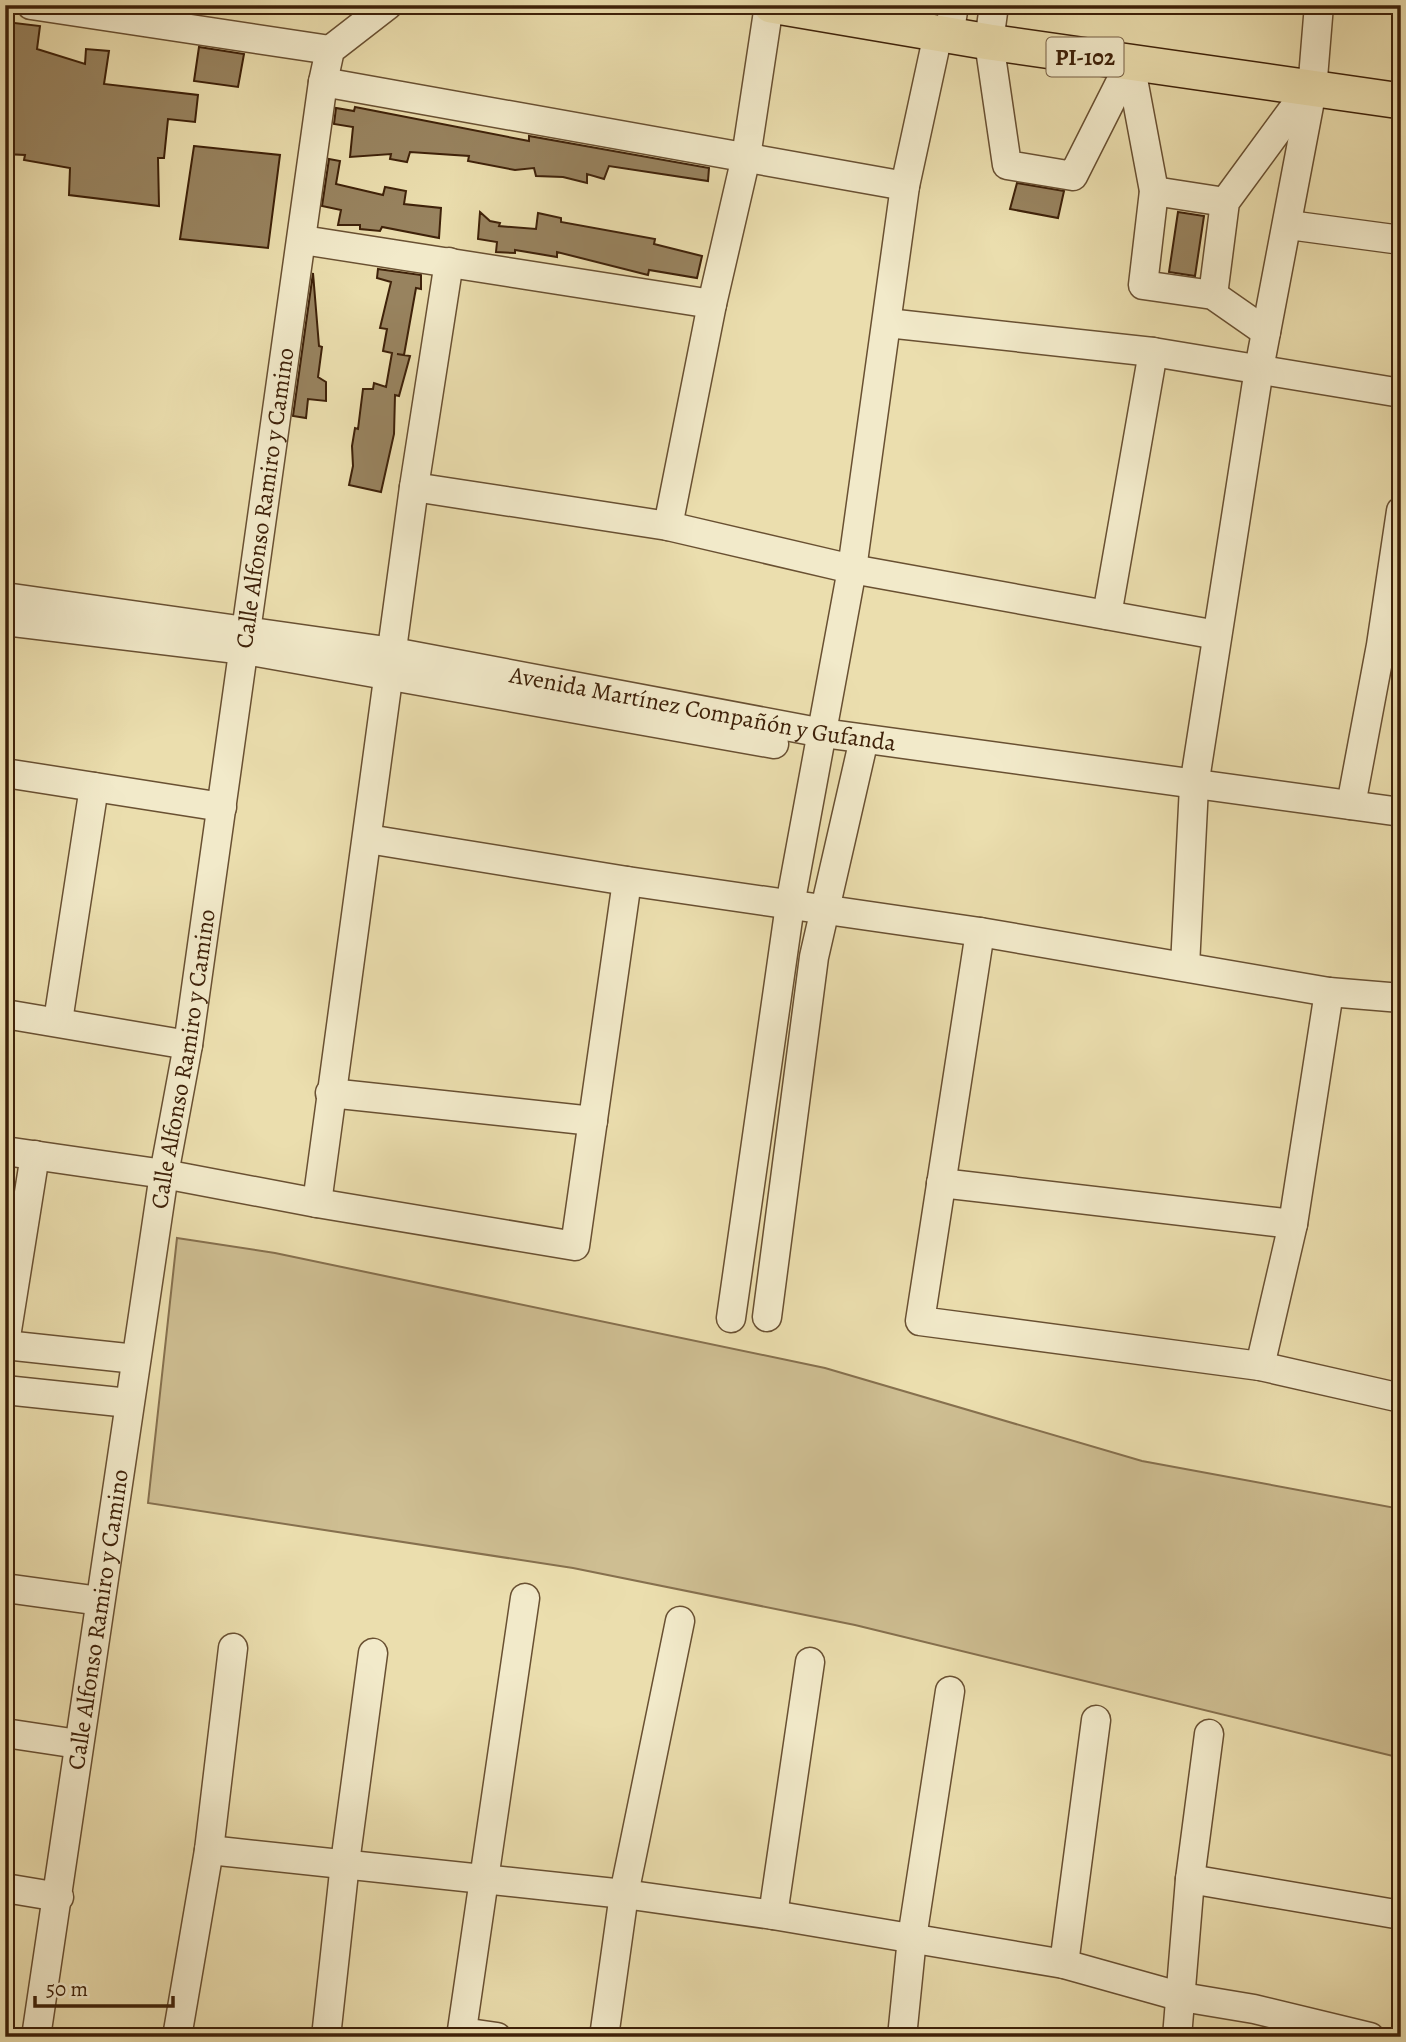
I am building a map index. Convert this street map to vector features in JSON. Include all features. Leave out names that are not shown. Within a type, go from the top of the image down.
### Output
[{"type":"main road","name":"PI-102","points":[[782,6],[947,25],[989,42],[1401,101]]},
{"type":"street","points":[[31,5],[330,50],[388,5]]},
{"type":"street","points":[[994,5],[989,42],[1007,165],[1073,176],[1130,63]]},
{"type":"street","points":[[1185,966],[1194,786],[1259,369],[1289,225],[1310,90],[1319,5]]},
{"type":"street","points":[[668,526],[712,304],[782,6]]},
{"type":"street","points":[[731,1318],[790,905],[852,569],[905,186],[947,25]]},
{"type":"street","name":"Calle Alfonso Ramiro y Camino","points":[[36,2037],[59,1897],[78,1744],[164,1174],[188,1045],[303,240],[323,82],[330,50]]},
{"type":"street","points":[[1130,63],[1154,191],[1143,285],[1213,295],[1266,332]]},
{"type":"street","points":[[323,82],[905,186]]},
{"type":"street","points":[[1213,295],[1225,202],[1310,90]]},
{"type":"street","points":[[1154,191],[1225,202]]},
{"type":"street","points":[[1289,225],[1401,240]]},
{"type":"street","points":[[303,240],[712,304]]},
{"type":"street","points":[[317,1203],[414,487],[449,262]]},
{"type":"street","points":[[887,323],[1153,352],[1401,393]]},
{"type":"street","points":[[1107,615],[1153,352]]},
{"type":"street","points":[[414,487],[668,526],[852,569],[1217,635]]},
{"type":"street","points":[[1351,805],[1391,646],[1401,511]]},
{"type":"street","name":"Avenida Martínez Compañón y Gufanda","points":[[5,597],[821,742],[864,739],[1194,786],[1401,812]]},
{"type":"street","name":"Avenida Martínez Compañón y Gufanda","points":[[5,621],[246,641]]},
{"type":"street","points":[[767,1317],[814,957],[864,739]]},
{"type":"street","points":[[5,773],[222,807]]},
{"type":"street","points":[[58,1021],[94,787]]},
{"type":"street","points":[[368,839],[627,881],[980,932],[1329,992],[1401,998]]},
{"type":"street","points":[[5,1151],[164,1174],[317,1203],[575,1246],[627,881]]},
{"type":"street","points":[[980,932],[920,1321],[1260,1366],[1401,1398]]},
{"type":"street","points":[[1260,1366],[1293,1224],[1329,992]]},
{"type":"street","points":[[5,1014],[188,1045]]},
{"type":"street","points":[[330,1093],[593,1121]]},
{"type":"street","points":[[35,1155],[5,1344],[136,1359]]},
{"type":"street","points":[[941,1183],[1293,1224]]},
{"type":"street","points":[[5,1390],[129,1403]]},
{"type":"street","points":[[5,1588],[100,1601]]},
{"type":"street","points":[[497,2037],[461,2034],[525,1598]]},
{"type":"street","points":[[604,2037],[624,1895],[680,1621]]},
{"type":"street","points":[[177,2037],[209,1850],[233,1648]]},
{"type":"street","points":[[326,2037],[345,1863],[373,1653]]},
{"type":"street","points":[[773,1915],[810,1662]]},
{"type":"street","points":[[902,2037],[912,1938],[950,1691]]},
{"type":"street","points":[[1064,1964],[1096,1720]]},
{"type":"street","points":[[5,1733],[78,1744]]},
{"type":"street","points":[[1177,2037],[1190,1879],[1209,1734]]},
{"type":"street","points":[[209,1850],[624,1895],[773,1915],[1064,1964],[1182,1997],[1254,2009],[1370,2037]]},
{"type":"street","points":[[1190,1879],[1401,1916]]},
{"type":"street","points":[[5,1888],[59,1897]]},
{"type":"shaded area","points":[[177,1238],[275,1253],[825,1368],[1142,1461],[1401,1509],[1401,1758],[855,1625],[573,1568],[148,1503]]},
{"type":"building","points":[[6,22],[40,26],[37,49],[85,64],[86,49],[109,51],[104,84],[198,95],[195,122],[168,119],[164,158],[158,158],[159,206],[69,195],[70,168],[24,160],[25,155],[5,154]]},
{"type":"building","points":[[199,47],[244,54],[238,87],[194,81]]},
{"type":"building","points":[[355,107],[529,141],[529,136],[709,168],[708,181],[609,166],[604,179],[587,174],[587,183],[563,177],[536,176],[534,168],[515,170],[468,161],[469,156],[410,152],[407,162],[390,159],[391,154],[350,157],[353,127],[334,124],[336,108],[354,111]]},
{"type":"building","points":[[194,146],[280,155],[268,248],[180,239]]},
{"type":"building","points":[[329,159],[340,161],[336,184],[383,195],[385,187],[406,191],[404,204],[441,208],[439,238],[382,227],[380,231],[360,229],[360,225],[338,225],[341,210],[322,206]]},
{"type":"building","points":[[1017,183],[1064,191],[1058,218],[1010,209]]},
{"type":"building","points":[[480,212],[490,221],[500,223],[499,226],[536,229],[538,213],[561,218],[561,222],[655,239],[654,244],[702,256],[697,278],[649,270],[648,275],[557,252],[557,257],[515,250],[515,253],[496,252],[497,242],[478,239]]},
{"type":"building","points":[[1178,212],[1204,216],[1195,276],[1169,272]]},
{"type":"building","points":[[378,269],[421,275],[421,289],[416,288],[404,355],[397,354],[410,356],[399,396],[395,395],[394,434],[381,492],[349,485],[353,466],[352,446],[355,428],[358,429],[363,389],[373,389],[374,383],[386,387],[392,353],[383,351],[387,329],[380,328],[391,282],[377,278]]},
{"type":"building","points":[[313,273],[319,346],[322,347],[318,377],[326,382],[326,401],[308,399],[306,418],[293,416]]}]
